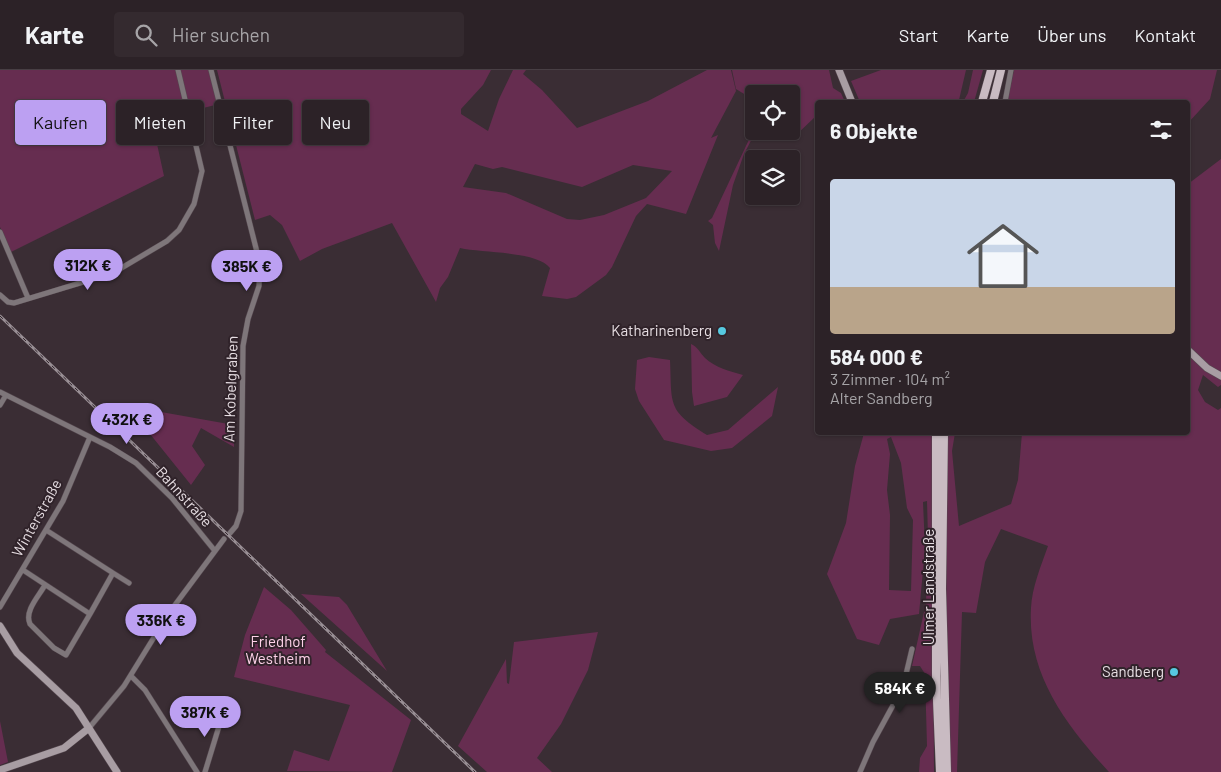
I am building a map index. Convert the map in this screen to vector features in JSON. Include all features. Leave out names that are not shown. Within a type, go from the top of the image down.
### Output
[{"type":"main road","points":[[982,100],[991,70]]},
{"type":"main road","points":[[994,100],[1001,70]]},
{"type":"main road","name":"Ulmer Landstraße","points":[[936,435],[936,676],[940,772]]},
{"type":"main road","name":"Ulmer Landstraße","points":[[944,435],[942,589],[948,772]]},
{"type":"street","points":[[0,295],[12,303],[115,272],[168,241],[183,224],[197,195],[202,171],[190,112],[178,70]]},
{"type":"street","name":"Am Kobelgraben","points":[[212,70],[229,145],[255,238],[260,272],[243,346],[241,511],[236,526],[230,533]]},
{"type":"street","points":[[839,70],[851,100]]},
{"type":"street","points":[[1005,100],[1011,70]]},
{"type":"street","points":[[0,232],[28,298]]},
{"type":"street","points":[[1190,352],[1221,376]]},
{"type":"street","points":[[0,405],[3,394]]},
{"type":"street","name":"Bahnstraße","points":[[3,394],[118,452],[145,471],[172,498],[215,550]]},
{"type":"street","name":"Winterstraße","points":[[0,607],[67,493],[90,437]]},
{"type":"street","points":[[46,530],[129,583]]},
{"type":"street","points":[[0,770],[64,748],[89,728],[131,676],[169,613],[224,539]]},
{"type":"street","points":[[23,570],[90,614]]},
{"type":"street","points":[[45,585],[29,613],[28,619],[58,650],[66,655],[113,573]]},
{"type":"street","points":[[0,626],[17,653],[68,698],[117,772]]},
{"type":"street","points":[[860,772],[873,742],[903,687],[912,649]]},
{"type":"street","points":[[131,676],[145,690],[197,772]]},
{"type":"street","points":[[205,772],[224,710]]},
{"type":"green space","points":[[0,70],[212,70],[218,100],[214,100],[214,105],[204,108],[204,100],[116,100],[116,145],[157,145],[164,176],[11,252],[0,227]]},
{"type":"green space","points":[[217,70],[491,70],[483,85],[461,109],[461,114],[488,131],[499,99],[513,70],[526,70],[523,74],[542,90],[577,128],[648,101],[707,70],[731,70],[736,91],[711,138],[718,135],[686,214],[647,204],[636,216],[612,267],[606,275],[576,297],[567,299],[542,296],[550,268],[534,258],[460,248],[448,277],[440,288],[436,302],[392,223],[322,249],[300,261],[282,225],[270,215],[255,220],[236,145],[292,145],[292,100],[225,100]],"holes":[[[475,164],[493,169],[502,167],[582,187],[633,165],[672,171],[646,198],[604,215],[580,220],[567,219],[506,193],[463,187]]]},
{"type":"green space","points":[[732,70],[829,70],[833,88],[841,93],[844,100],[815,100],[815,117],[800,131],[800,85],[745,85],[745,94],[736,89]]},
{"type":"green space","points":[[881,70],[966,70],[959,100],[859,100],[851,81]]},
{"type":"green space","points":[[973,70],[983,70],[975,100],[964,100],[968,93]]},
{"type":"green space","points":[[1014,70],[1217,70],[1210,99],[1190,121],[1190,100],[1007,100]]},
{"type":"green space","points":[[749,140],[751,140],[745,150],[733,185],[719,251],[715,243],[713,225],[708,221],[712,218]]},
{"type":"green space","points":[[1221,159],[1221,385],[1218,387],[1203,375],[1198,390],[1205,402],[1218,410],[1221,408],[1221,772],[1109,772],[1065,718],[1043,677],[1036,655],[1031,632],[1031,608],[1037,577],[1048,546],[1001,529],[985,562],[976,613],[962,612],[957,772],[951,772],[946,627],[947,435],[955,435],[952,451],[959,526],[1011,504],[1018,480],[1022,435],[1190,435],[1190,182]]},
{"type":"green space","points":[[691,344],[714,364],[743,375],[727,397],[694,406]]},
{"type":"green space","points":[[649,357],[670,360],[674,405],[685,419],[707,435],[728,430],[778,387],[772,416],[732,448],[711,451],[664,440],[639,401],[635,389],[637,360]]},
{"type":"green space","points":[[122,405],[234,425],[234,447],[201,428],[192,446],[205,465],[191,485],[142,424]]},
{"type":"green space","points":[[863,435],[932,435],[934,772],[919,772],[920,758],[927,746],[925,674],[920,666],[912,666],[926,603],[927,501],[923,502],[925,548],[919,614],[890,619],[879,645],[857,639],[827,574],[846,523],[855,466]],"holes":[[[891,437],[901,463],[907,508],[913,520],[911,591],[889,590],[890,515],[887,490],[890,454],[887,439]]]},
{"type":"green space","name":"Friedhof Westheim","points":[[264,587],[291,610],[326,650],[325,652],[411,720],[392,772],[287,771],[294,750],[329,761],[350,705],[234,677],[245,635]]},
{"type":"green space","points":[[301,594],[339,597],[347,605],[387,671]]},
{"type":"green space","points":[[598,632],[588,670],[561,724],[537,758],[552,772],[487,772],[458,746],[506,659],[507,683],[509,684],[514,642]]},
{"type":"green space","points":[[0,721],[8,762],[0,765]]},
{"type":"railway","points":[[0,316],[475,772]]},
{"type":"place","name":"Katharinenberg","points":[[722,331]]},
{"type":"place","name":"Sandberg","points":[[1174,672]]}]
